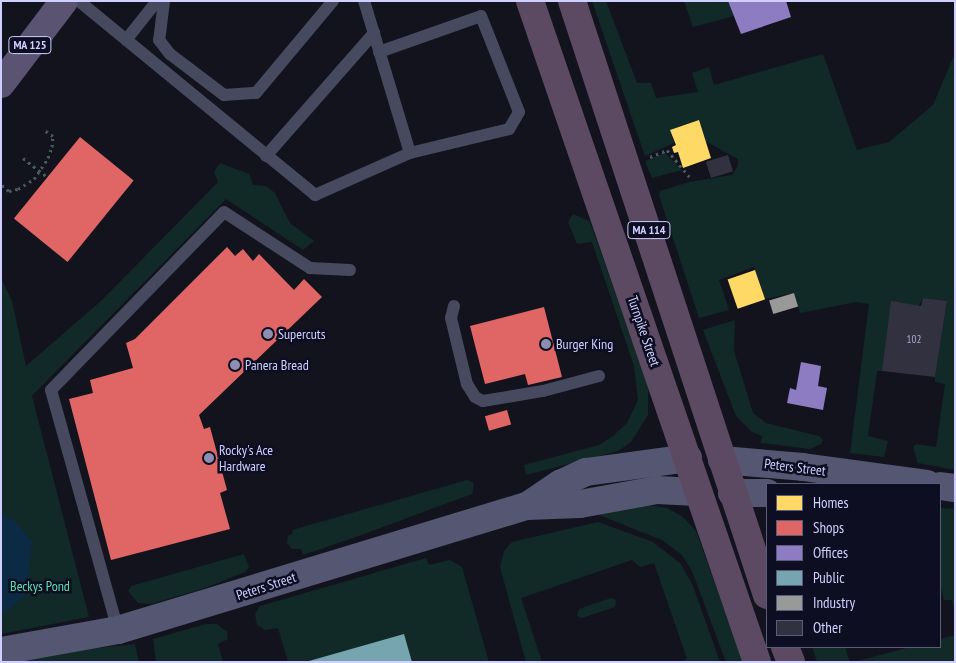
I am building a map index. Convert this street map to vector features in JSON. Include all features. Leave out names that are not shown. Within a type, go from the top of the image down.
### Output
[{"type":"highway","name":"Turnpike Street","points":[[530,1],[688,458],[697,492],[757,662]]},
{"type":"highway","name":"MA 114","points":[[572,1],[766,592]]},
{"type":"highway","points":[[688,458],[722,460]]},
{"type":"highway","points":[[697,492],[732,493]]},
{"type":"highway","points":[[786,648],[791,662]]},
{"type":"main road","name":"MA 125","points":[[1,84],[64,1]]},
{"type":"main road","name":"Peters Street","points":[[527,506],[560,484],[586,472],[688,458]]},
{"type":"main road","name":"Peters Street","points":[[722,460],[803,467],[920,483]]},
{"type":"main road","points":[[941,486],[955,488]]},
{"type":"main road","name":"Peters Street","points":[[1,652],[118,630],[527,506],[580,504],[657,490],[697,492]]},
{"type":"main road","points":[[732,493],[766,493]]},
{"type":"main road","points":[[941,498],[955,498]]},
{"type":"lane","points":[[80,1],[315,195],[410,153],[509,129],[519,112],[481,16],[379,52]]},
{"type":"lane","points":[[126,40],[157,1]]},
{"type":"lane","points":[[164,1],[159,40],[170,54],[224,95],[256,93],[333,1]]},
{"type":"lane","points":[[364,1],[410,153]]},
{"type":"lane","points":[[266,156],[374,33]]},
{"type":"lane","points":[[118,630],[51,390],[224,212],[310,268],[350,270]]},
{"type":"lane","points":[[454,306],[451,318],[467,384],[475,397],[483,401],[543,391],[599,376]]},
{"type":"path","points":[[2,185],[9,191],[18,189],[40,172],[48,158],[53,136],[44,130]]},
{"type":"path","points":[[643,159],[667,150],[690,177]]},
{"type":"path","points":[[23,158],[47,177]]},
{"type":"green space","points":[[592,1],[606,1],[637,83],[651,83],[656,98],[698,92],[692,73],[709,67],[714,85],[823,54],[857,150],[889,142],[933,105],[955,53],[955,470],[918,463],[913,447],[916,444],[936,447],[945,384],[935,382],[935,377],[947,301],[923,298],[882,371],[877,371],[868,436],[888,441],[884,457],[850,453],[869,304],[856,302],[800,313],[794,293],[765,299],[754,267],[719,280],[729,310],[699,318],[659,195],[660,191],[689,182],[732,175],[738,166],[738,159],[705,141],[698,120],[670,130],[674,143],[645,156]]},
{"type":"green space","points":[[684,1],[728,1],[734,16],[693,27]]},
{"type":"green space","points":[[665,153],[682,170],[652,178],[645,161]]},
{"type":"green space","name":"Beckys Pond","points":[[220,163],[249,174],[253,185],[266,186],[275,193],[290,223],[314,241],[303,250],[226,199],[32,396],[89,617],[1,634],[1,278],[12,301],[26,366],[101,301],[218,182],[214,172]]},
{"type":"green space","points":[[573,214],[589,221],[593,230],[648,386],[648,415],[631,442],[618,451],[526,475],[524,465],[599,445],[613,436],[627,423],[638,400],[634,366],[592,242],[577,244],[568,222]]},
{"type":"green space","points":[[735,320],[734,351],[753,413],[766,423],[819,436],[823,440],[821,444],[810,449],[761,443],[762,436],[752,432],[736,416],[703,330]]},
{"type":"green space","points":[[467,480],[474,483],[472,494],[353,538],[303,555],[301,549],[292,549],[287,543],[288,536],[293,533],[292,530]]},
{"type":"green space","points":[[640,504],[667,508],[683,517],[696,531],[743,662],[726,662],[692,571],[682,555],[662,540],[599,515]]},
{"type":"green space","points":[[941,508],[955,509],[955,613],[952,600],[944,600],[941,589]]},
{"type":"green space","points":[[598,522],[653,542],[681,564],[693,586],[720,662],[680,662],[687,659],[654,563],[640,567],[632,560],[521,598],[542,662],[526,662],[500,567],[504,551],[512,542]]},
{"type":"green space","points":[[244,554],[249,567],[245,572],[205,588],[151,604],[138,603],[128,591],[131,586]]},
{"type":"green space","points":[[426,558],[429,565],[450,560],[462,567],[489,662],[412,662],[404,635],[307,662],[288,662],[278,628],[265,630],[257,625],[255,614],[260,606]]},
{"type":"green space","points":[[611,598],[616,600],[615,607],[582,618],[577,616],[579,609]]},
{"type":"green space","points":[[206,624],[217,624],[227,632],[228,639],[218,644],[223,662],[156,662],[153,639]]},
{"type":"green space","points":[[955,635],[955,662],[854,662],[906,648],[941,648],[941,639]]},
{"type":"green space","points":[[135,644],[139,662],[1,662],[1,658]]},
{"type":"green space","points":[[812,648],[845,648],[850,662],[817,662]]},
{"type":"water","points":[[1,514],[16,522],[32,541],[27,593],[7,612],[1,612]]},
{"type":"building: Homes","points":[[699,120],[711,158],[683,168],[678,152],[674,153],[672,147],[676,145],[670,130]]},
{"type":"building: Homes","points":[[755,270],[765,299],[738,309],[728,279]]},
{"type":"building: Shops","points":[[80,137],[134,180],[68,262],[14,219]]},
{"type":"building: Shops","points":[[227,247],[235,256],[243,249],[253,261],[259,254],[294,290],[304,279],[322,297],[199,415],[204,429],[210,427],[227,490],[220,493],[230,529],[111,560],[69,399],[93,393],[90,380],[133,368],[126,343],[135,339]]},
{"type":"building: Shops","points":[[544,307],[562,377],[528,385],[525,374],[485,384],[470,326]]},
{"type":"building: Shops","points":[[507,410],[511,424],[489,431],[485,416]]},
{"type":"building: Offices","points":[[728,1],[786,1],[791,17],[741,34]]},
{"type":"building: Offices","points":[[801,362],[821,366],[818,386],[827,388],[823,410],[787,403],[790,388],[796,390]]},
{"type":"building: Public","points":[[404,634],[412,662],[309,662],[309,661]]},
{"type":"building: Industry","points":[[794,293],[798,306],[773,314],[769,301]]},
{"type":"building: Other","points":[[728,155],[733,171],[711,178],[706,162]]},
{"type":"building: Other","points":[[923,298],[947,301],[935,377],[882,371],[891,301],[921,306]]},
{"type":"place","name":"Supercuts","points":[[268,334]]},
{"type":"place","name":"Burger King","points":[[546,344]]},
{"type":"place","name":"Panera Bread","points":[[235,365]]},
{"type":"place","name":"Rocky's Ace Hardware","points":[[209,458]]}]
